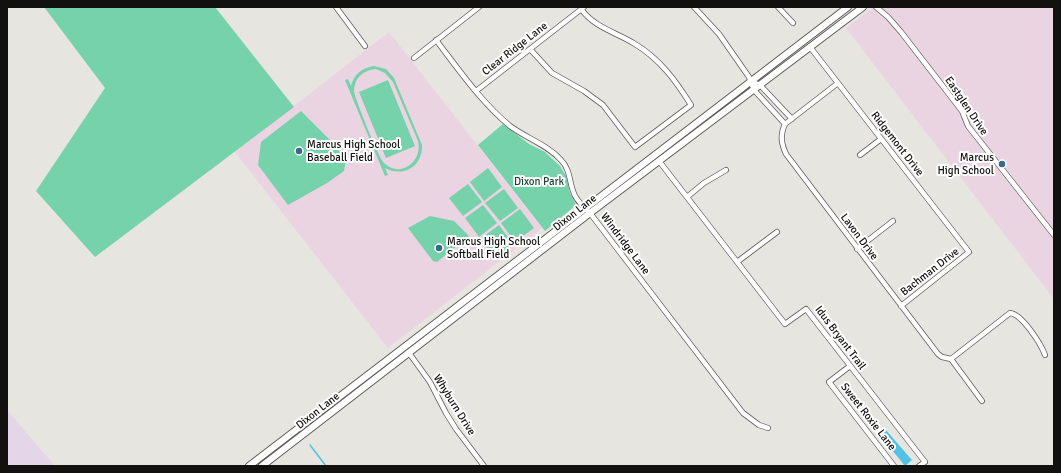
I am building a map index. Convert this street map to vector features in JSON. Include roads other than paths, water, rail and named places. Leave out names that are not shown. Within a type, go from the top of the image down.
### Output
[{"type":"main road","name":"Dixon Lane","points":[[249,466],[848,7]]},
{"type":"main road","name":"Dixon Lane","points":[[262,466],[590,213],[863,7]]},
{"type":"main road","points":[[339,398],[343,404]]},
{"type":"street","points":[[336,7],[365,46]]},
{"type":"street","points":[[414,58],[479,7]]},
{"type":"street","points":[[694,7],[715,29],[751,81],[754,90],[785,124],[838,83]]},
{"type":"street","points":[[778,7],[793,22]]},
{"type":"street","name":"Eastglen Drive","points":[[876,7],[888,17],[910,44],[962,111],[968,126],[1054,235]]},
{"type":"street","points":[[530,49],[552,73],[584,91],[603,105],[635,147],[691,105],[671,76],[654,58],[635,44],[593,23],[583,8]]},
{"type":"street","name":"Clear Ridge Lane","points":[[476,91],[583,8]]},
{"type":"street","name":"Windridge Lane","points":[[436,40],[485,102],[512,127],[560,159],[570,176],[572,191],[584,208],[590,213],[743,413],[759,426],[768,428]]},
{"type":"street","name":"Ridgemont Drive","points":[[810,47],[969,252]]},
{"type":"street","points":[[751,81],[760,85],[792,119]]},
{"type":"street","name":"Lavon Drive","points":[[785,124],[782,132],[781,143],[786,154],[938,354],[942,357],[951,359],[982,401]]},
{"type":"street","points":[[860,155],[881,139]]},
{"type":"street","name":"Idus Bryant Trail","points":[[659,161],[786,324],[806,309],[924,462],[919,466]]},
{"type":"street","points":[[687,197],[704,183],[726,170]]},
{"type":"street","points":[[857,249],[893,221]]},
{"type":"street","points":[[737,262],[777,232]]},
{"type":"street","name":"Bachman Drive","points":[[901,306],[969,252]]},
{"type":"street","points":[[951,359],[1010,314],[1018,315],[1037,340],[1044,354]]},
{"type":"street","name":"Whyburn Drive","points":[[409,353],[430,382],[446,414],[484,466]]},
{"type":"street","name":"Sweet Roxie Lane","points":[[850,366],[829,382],[894,466]]},
{"type":"water","points":[[885,429],[912,460],[905,466],[880,435]]},
{"type":"waterway","points":[[310,445],[326,466]]},
{"type":"place","name":"Marcus High School Baseball Field","points":[[299,151]]},
{"type":"place","name":"Marcus High School","points":[[1002,164]]},
{"type":"place","name":"Marcus High School Softball Field","points":[[439,248]]},
{"type":"park label","name":"Dixon Park","points":[[539,182]]}]
